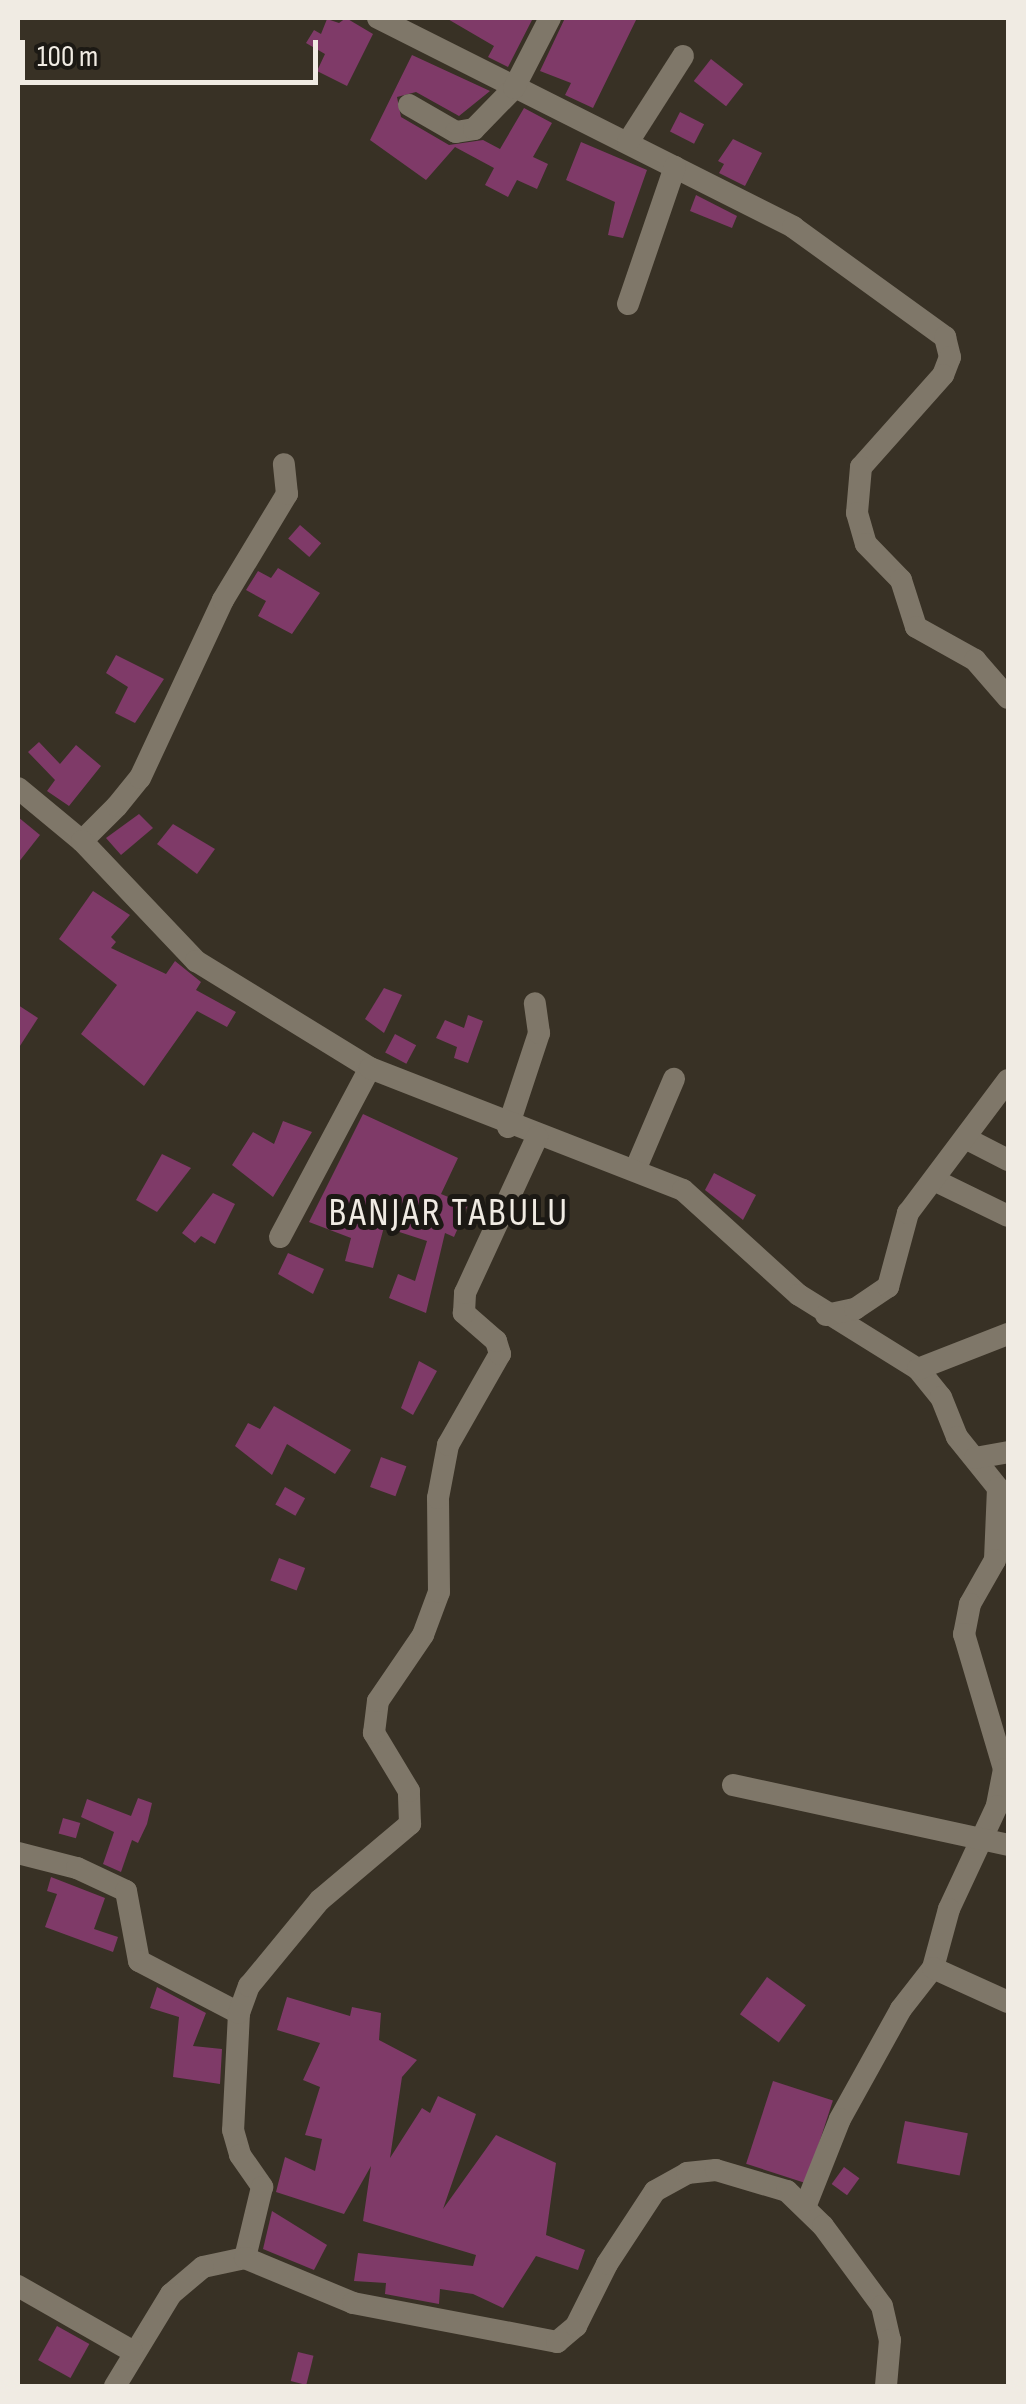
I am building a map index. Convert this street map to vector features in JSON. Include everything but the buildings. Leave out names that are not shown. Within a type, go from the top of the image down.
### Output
[{"type":"street","points":[[409,105],[465,134],[514,88],[550,18]]},
{"type":"street","points":[[394,21],[514,88],[793,227],[945,337],[950,357],[943,375],[870,450],[857,484],[857,512],[866,544],[902,580],[916,626],[975,660],[1008,698]]},
{"type":"street","points":[[628,142],[683,56]]},
{"type":"street","points":[[628,304],[675,167]]},
{"type":"street","points":[[82,841],[140,778],[223,600],[288,494],[284,464]]},
{"type":"street","points":[[18,788],[82,841],[196,962],[370,1068],[537,1138],[636,1168],[683,1190],[826,1315],[918,1369],[1000,1499],[995,1560],[970,1604],[964,1634],[1004,1770],[983,1842],[948,1909],[934,1968],[901,2008],[840,2120],[806,2205]]},
{"type":"street","points":[[508,1126],[539,1033],[536,1003]]},
{"type":"street","points":[[280,1236],[370,1068]]},
{"type":"street","points":[[636,1168],[674,1080]]},
{"type":"street","points":[[826,1315],[855,1309],[888,1287],[900,1228],[1008,1080]]},
{"type":"street","points":[[245,2258],[262,2188],[233,2130],[238,2012],[249,1986],[320,1900],[410,1824],[409,1791],[374,1734],[378,1701],[423,1635],[439,1592],[436,1520],[448,1445],[500,1354],[496,1341],[464,1313],[465,1294],[537,1138]]},
{"type":"street","points":[[967,1139],[1008,1160]]},
{"type":"street","points":[[934,1180],[1008,1216]]},
{"type":"street","points":[[918,1369],[1008,1334]]},
{"type":"street","points":[[975,1458],[1008,1452]]},
{"type":"street","points":[[733,1785],[1008,1845]]},
{"type":"street","points":[[18,1854],[78,1868],[126,1891],[139,1961],[238,2012]]},
{"type":"street","points":[[934,1968],[1008,2002]]},
{"type":"street","points":[[116,2386],[132,2351],[170,2294],[203,2267],[245,2258],[354,2303],[557,2342],[576,2326],[607,2264],[656,2191],[671,2182],[716,2170],[763,2181],[806,2205],[882,2306],[890,2340],[886,2386]]},
{"type":"street","points":[[18,2286],[132,2351]]},
{"type":"district","name":"BANJAR TABULU","points":[[449,1213]]}]
